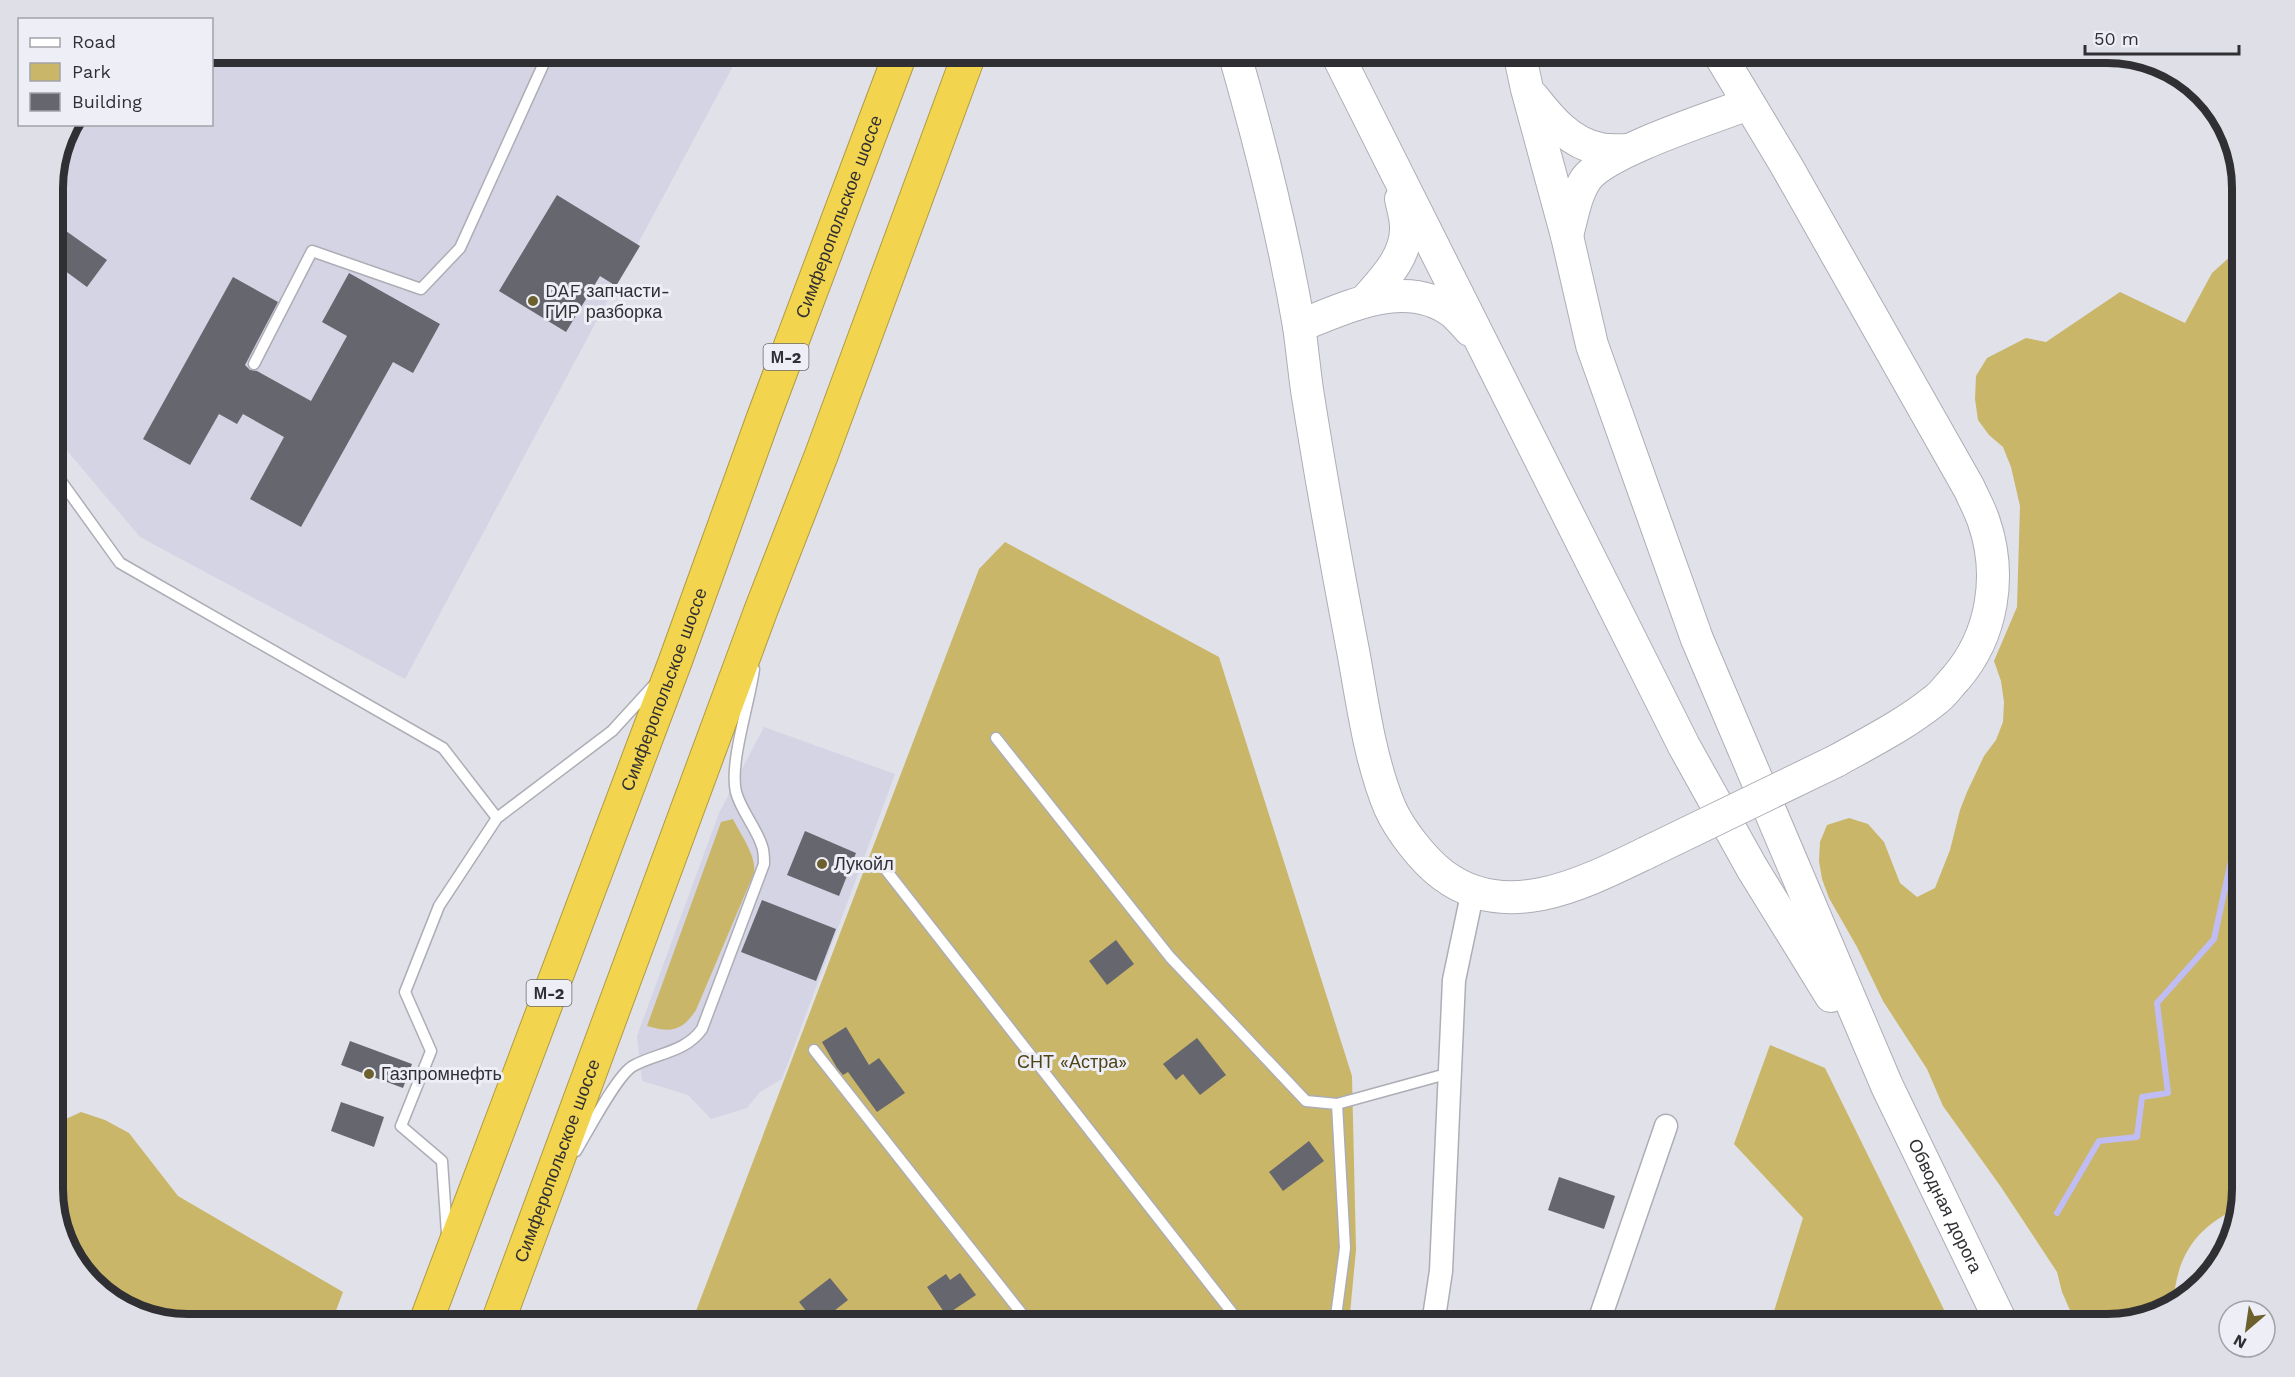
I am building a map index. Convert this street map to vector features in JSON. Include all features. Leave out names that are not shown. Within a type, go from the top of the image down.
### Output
[{"type":"highway","name":"Симферопольское шоссе","points":[[428,1314],[675,662],[764,416],[897,63]]},
{"type":"highway","name":"Симферопольское шоссе","points":[[501,1314],[966,63]]},
{"type":"street","points":[[1237,63],[1277,216],[1299,326],[1337,570],[1372,751],[1391,810],[1419,852],[1444,876],[1473,890],[1504,897],[1532,896],[1561,890],[1595,877],[1836,761],[1910,719],[1937,700],[1964,668],[1981,641],[1991,609],[1993,581],[1991,550],[1984,523],[1970,488],[1786,165],[1724,63]]},
{"type":"street","points":[[1341,63],[1684,746],[1752,868],[1887,1086]]},
{"type":"street","points":[[1521,63],[1567,236],[1592,345],[1697,639],[1887,1086]]},
{"type":"street","points":[[1527,89],[1556,125],[1577,141],[1601,149],[1629,150]]},
{"type":"street","points":[[1567,236],[1576,201],[1587,179],[1602,164],[1629,150],[1748,104]]},
{"type":"street","points":[[1365,301],[1391,271],[1403,250],[1406,228],[1398,177]]},
{"type":"street","points":[[1299,326],[1365,301],[1396,296],[1428,299],[1453,313],[1479,339]]},
{"type":"street","points":[[1435,1314],[1441,1271],[1454,980],[1473,890]]},
{"type":"street","name":"Обводная дорога","points":[[1887,1086],[1997,1314]]},
{"type":"street","points":[[1601,1314],[1666,1126]]},
{"type":"lane","points":[[254,364],[312,251],[421,290],[460,248],[544,63]]},
{"type":"lane","points":[[63,484],[120,564],[443,748],[497,818]]},
{"type":"lane","points":[[540,1211],[620,1077],[632,1066],[688,1044],[702,1029],[764,864],[762,846],[736,793],[735,781],[735,767],[751,693],[761,610]]},
{"type":"lane","points":[[449,1260],[442,1161],[401,1126],[431,1050],[405,992],[439,906],[497,818],[612,731],[675,662]]},
{"type":"lane","points":[[996,738],[1178,965],[1306,1101],[1337,1104],[1450,1073]]},
{"type":"lane","points":[[886,870],[1233,1314]]},
{"type":"lane","points":[[814,1050],[1022,1314]]},
{"type":"lane","points":[[1336,1314],[1345,1248],[1337,1104]]},
{"type":"shaded area","points":[[213,63],[735,63],[405,679],[140,537],[63,446],[63,180],[67,156],[80,126],[213,126]]},
{"type":"shaded area","points":[[764,727],[895,774],[782,1079],[760,1092],[747,1108],[711,1119],[688,1095],[642,1081],[637,1036],[719,813]]},
{"type":"green space","points":[[2232,255],[2231,1205],[2230,1212],[2209,1226],[2190,1247],[2178,1274],[2175,1293],[2139,1310],[2107,1314],[2072,1314],[2062,1292],[2057,1272],[2001,1187],[1943,1106],[1927,1069],[1883,1001],[1857,947],[1829,898],[1822,879],[1819,861],[1820,842],[1827,825],[1849,818],[1868,824],[1884,842],[1900,883],[1917,897],[1935,888],[1950,850],[1967,792],[1984,756],[1996,740],[2003,722],[2004,702],[2001,681],[1994,661],[2017,607],[2020,506],[2011,467],[2003,447],[1989,435],[1978,420],[1975,399],[1976,376],[1987,358],[2026,338],[2046,342],[2120,292],[2185,323],[2212,273]]},
{"type":"green space","name":"СНТ «Астра»","points":[[1005,542],[1219,657],[1352,1076],[1356,1250],[1350,1314],[695,1314],[979,569]]},
{"type":"green space","points":[[733,819],[751,852],[754,873],[696,1010],[681,1026],[670,1030],[647,1026],[721,822]]},
{"type":"green space","points":[[1770,1045],[1825,1068],[1946,1314],[1773,1314],[1803,1218],[1734,1144]]},
{"type":"green space","points":[[81,1112],[105,1120],[129,1133],[178,1196],[343,1292],[335,1314],[172,1313],[140,1304],[112,1288],[89,1265],[67,1221],[63,1197],[63,1120]]},
{"type":"building","points":[[557,195],[640,246],[616,286],[600,276],[566,332],[499,291]]},
{"type":"building","points":[[66,231],[107,260],[87,287],[63,269],[63,235]]},
{"type":"building","points":[[349,273],[440,324],[413,373],[393,362],[301,527],[250,499],[284,437],[243,414],[237,424],[219,414],[190,465],[143,439],[233,277],[278,302],[245,365],[250,370],[257,371],[311,401],[347,336],[322,322]]},
{"type":"building","name":"Лукойл","points":[[805,831],[856,853],[839,896],[787,875]]},
{"type":"building","points":[[762,900],[836,929],[816,981],[741,952]]},
{"type":"building","points":[[1116,940],[1134,964],[1107,985],[1089,961]]},
{"type":"building","points":[[846,1027],[869,1065],[879,1058],[905,1093],[877,1112],[848,1072],[843,1075],[837,1068],[822,1042]]},
{"type":"building","points":[[1197,1038],[1226,1075],[1200,1095],[1183,1074],[1176,1080],[1163,1064]]},
{"type":"building","points":[[350,1041],[412,1064],[403,1088],[341,1065]]},
{"type":"building","points":[[341,1102],[384,1117],[374,1147],[331,1131]]},
{"type":"building","points":[[1309,1141],[1324,1161],[1283,1191],[1269,1172]]},
{"type":"building","points":[[1559,1177],[1615,1196],[1604,1229],[1548,1210]]},
{"type":"building","points":[[960,1273],[976,1295],[945,1314],[927,1287],[946,1274],[950,1280]]},
{"type":"building","points":[[830,1278],[848,1300],[830,1314],[808,1314],[799,1302]]},
{"type":"waterway","points":[[2057,1213],[2099,1141],[2137,1137],[2142,1097],[2168,1093],[2157,1003],[2214,939],[2232,856]]},
{"type":"place","name":"DAF запчасти- ГИР разборка","points":[[533,301]]},
{"type":"place","name":"Лукойл","points":[[822,864]]},
{"type":"place","name":"Газпромнефть","points":[[369,1074]]}]
